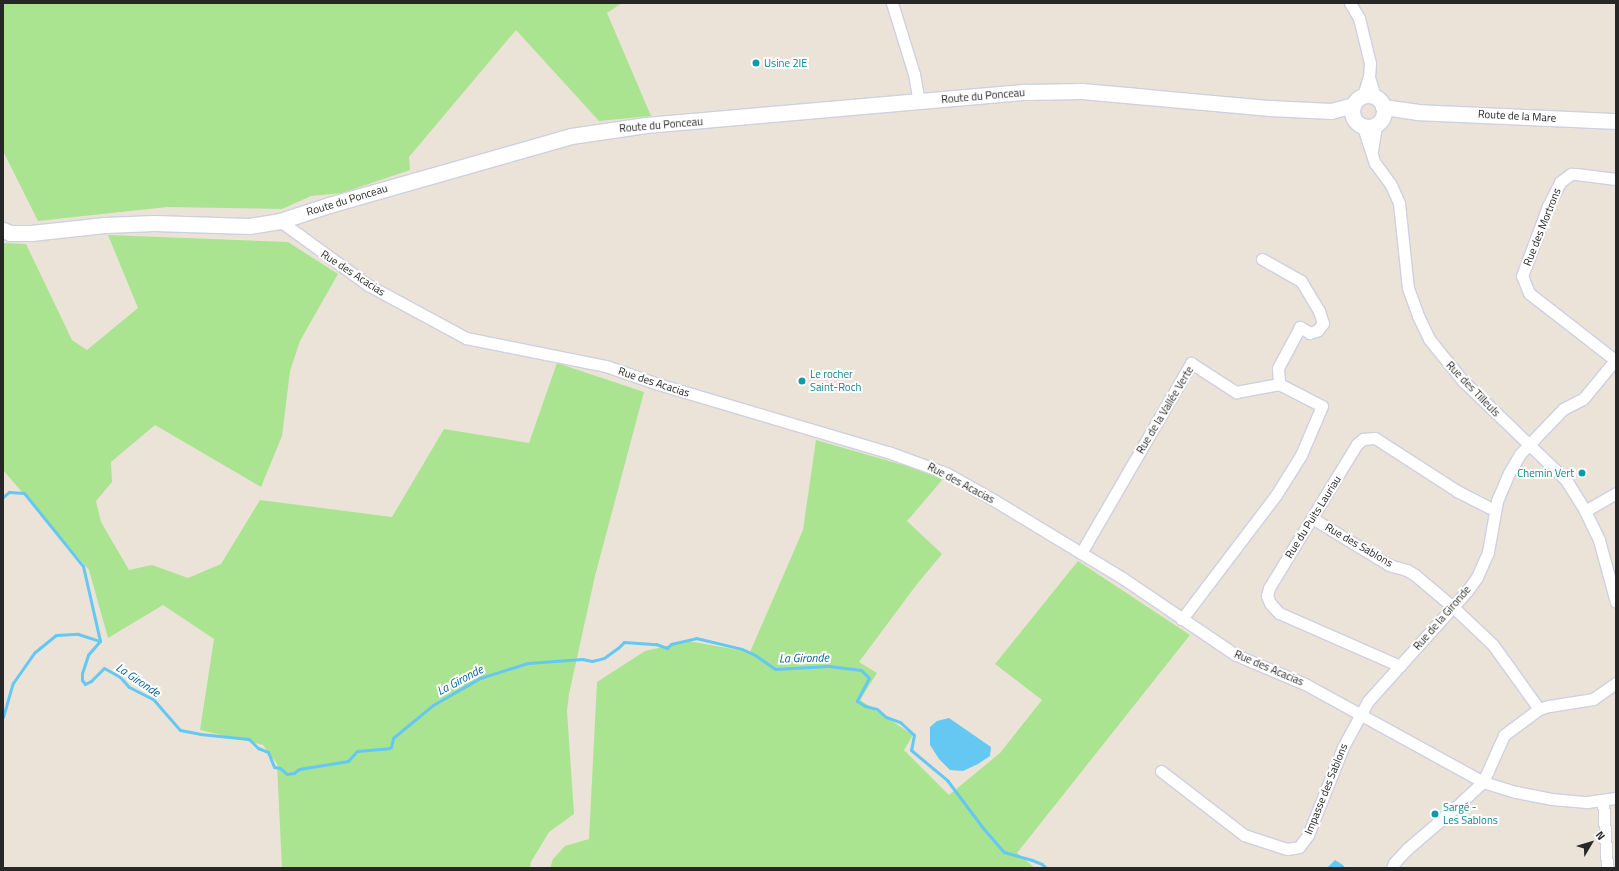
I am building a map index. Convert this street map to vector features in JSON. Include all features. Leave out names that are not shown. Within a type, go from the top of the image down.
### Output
[{"type":"street","points":[[892,3],[914,74],[919,102]]},
{"type":"street","name":"Rue des Tilleuls","points":[[1350,3],[1359,18],[1370,63],[1369,111],[1372,154],[1375,163],[1391,185],[1399,203],[1408,288],[1418,316],[1429,339],[1463,381],[1566,480],[1585,511],[1603,548],[1616,602]]},
{"type":"street","name":"Route du Ponceau","points":[[3,230],[10,233],[32,233],[105,225],[154,223],[249,226],[280,221],[328,205],[571,136],[646,125],[1026,92],[1082,91],[1263,107],[1369,111]]},
{"type":"street","name":"Route de la Mare","points":[[1369,111],[1616,121]]},
{"type":"street","name":"Rue des Mortrons","points":[[1528,445],[1563,409],[1583,399],[1616,359],[1529,293],[1523,283],[1522,276],[1548,206],[1560,182],[1566,177],[1576,174],[1616,179]]},
{"type":"street","name":"Rue des Acacias","points":[[280,221],[368,285],[466,338],[606,366],[658,384],[918,462],[946,473],[1124,579],[1236,655],[1305,684],[1483,782],[1516,792],[1551,799],[1588,802],[1616,798]]},
{"type":"street","points":[[1182,619],[1276,495],[1301,455],[1322,406],[1279,384],[1278,368],[1300,327],[1310,333],[1318,330],[1323,323],[1319,311],[1301,281],[1262,259]]},
{"type":"street","name":"Rue de la Vallée Verte","points":[[1081,553],[1191,363],[1236,392],[1279,384]]},
{"type":"street","name":"Rue du Puits Lauriau","points":[[1400,666],[1279,613],[1270,603],[1267,596],[1269,588],[1357,444],[1363,439],[1370,437],[1375,438],[1457,491],[1494,510]]},
{"type":"street","name":"Rue de la Gironde","points":[[1360,713],[1368,702],[1467,591],[1483,565],[1488,552],[1494,510],[1509,473],[1520,454],[1528,445]]},
{"type":"street","points":[[1585,511],[1616,493]]},
{"type":"street","name":"Rue des Sablons","points":[[1312,518],[1389,565],[1407,570],[1415,575],[1453,607],[1493,645],[1539,709]]},
{"type":"street","points":[[1392,868],[1394,863],[1407,849],[1483,782],[1504,735],[1539,709],[1593,699],[1616,683]]},
{"type":"street","name":"Impasse des Sablons","points":[[1161,771],[1244,835],[1287,849],[1299,847],[1308,835],[1343,747],[1360,713]]},
{"type":"street","points":[[1603,800],[1607,868]]},
{"type":"green space","points":[[3,3],[622,3],[607,13],[651,116],[599,121],[516,30],[409,157],[410,170],[342,193],[311,196],[282,209],[167,207],[38,221],[3,151]]},
{"type":"green space","points":[[108,235],[288,242],[338,274],[300,341],[290,371],[282,436],[261,487],[155,425],[111,462],[112,482],[96,501],[101,522],[129,570],[152,565],[188,578],[221,564],[260,500],[392,517],[444,429],[529,443],[557,363],[644,392],[595,576],[569,694],[567,711],[574,814],[549,832],[531,862],[530,868],[282,868],[277,764],[263,745],[200,730],[214,639],[163,605],[108,638],[89,570],[3,470],[3,243],[26,244],[72,340],[87,350],[138,308]]},
{"type":"green space","points":[[816,440],[917,469],[943,479],[907,521],[942,554],[917,584],[859,662],[877,673],[860,700],[913,735],[904,750],[949,795],[1000,753],[1042,700],[995,664],[1078,561],[1190,635],[1017,853],[1035,868],[550,868],[553,859],[565,846],[589,839],[597,682],[645,651],[688,641],[750,652],[803,530]]},
{"type":"water","points":[[949,718],[991,747],[990,756],[963,771],[950,770],[939,759],[930,745],[930,727],[937,721]]},
{"type":"water","points":[[1335,860],[1343,865],[1345,868],[1327,868]]},
{"type":"waterway","name":"La Gironde","points":[[3,497],[9,492],[24,493],[83,566],[100,641],[88,655],[82,673],[82,680],[85,684],[91,681],[104,668],[120,677],[129,687],[153,699],[180,730],[200,734],[249,739],[258,748],[268,752],[274,767],[280,768],[287,774],[294,773],[299,769],[348,761],[357,751],[389,748],[391,747],[393,738],[433,705],[480,678],[528,663],[582,659],[592,661],[604,658],[624,642],[656,644],[667,648],[671,644],[696,638],[742,649],[755,655],[775,669],[829,666],[861,670],[869,678],[857,701],[865,706],[877,709],[886,717],[900,722],[914,735],[911,750],[947,780],[983,828],[1004,852],[1032,860],[1042,864],[1046,868]]},
{"type":"waterway","points":[[3,717],[13,683],[35,652],[56,635],[78,634],[100,641]]},
{"type":"place","name":"Usine 2IE","points":[[756,63]]},
{"type":"place","name":"Le rocher Saint-Roch","points":[[802,381]]},
{"type":"place","name":"Chemin Vert","points":[[1582,473]]},
{"type":"place","name":"Sargé - Les Sablons","points":[[1435,814]]}]
